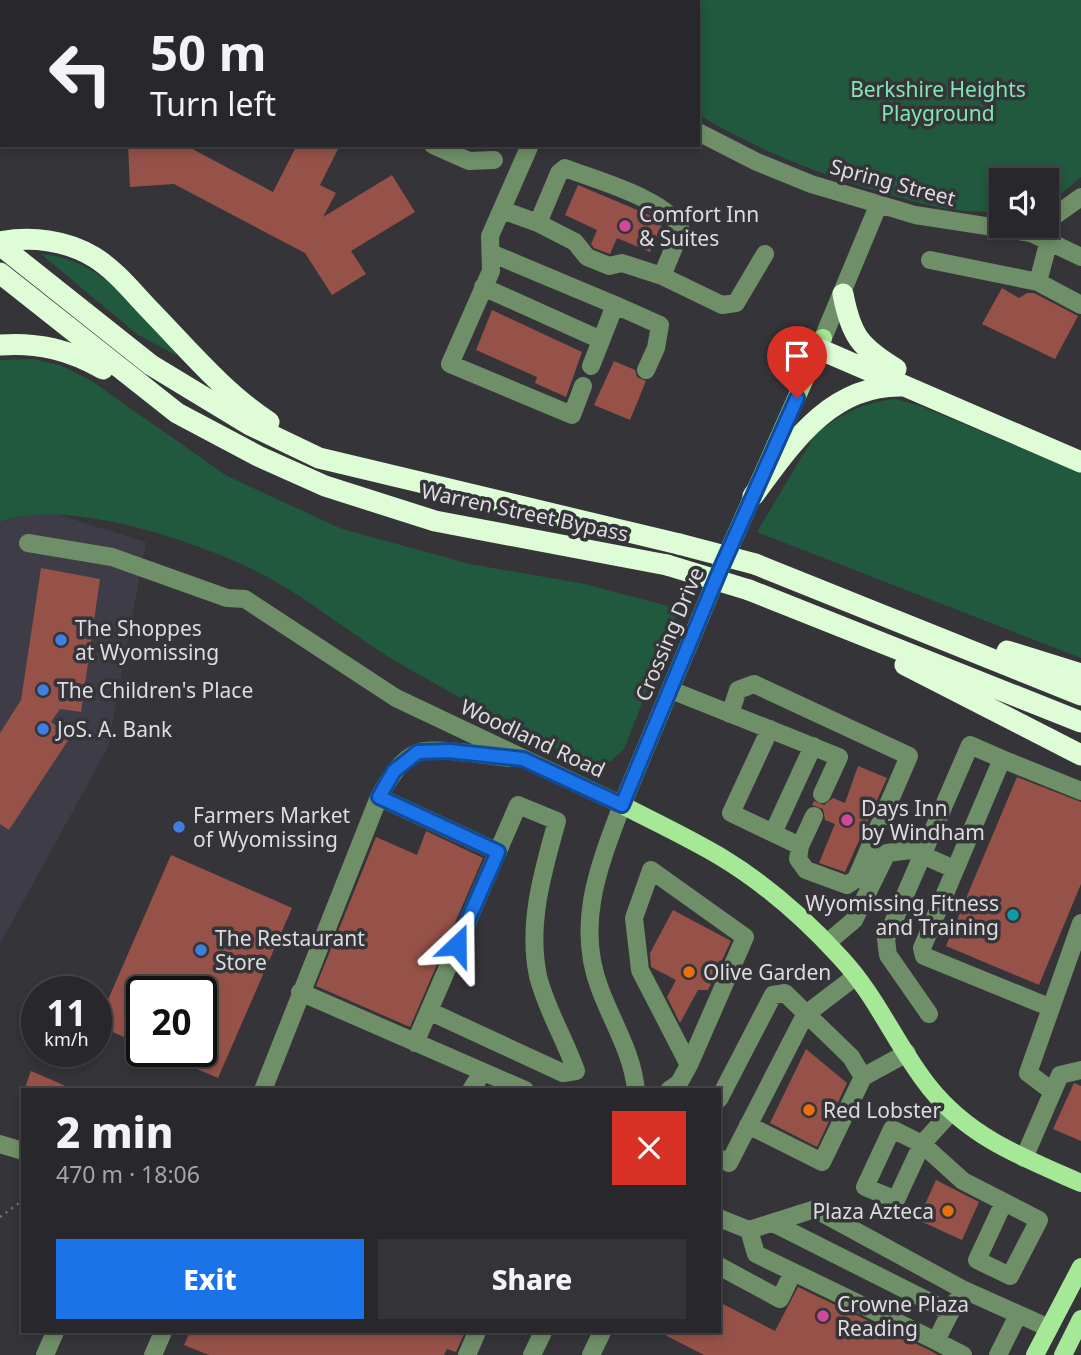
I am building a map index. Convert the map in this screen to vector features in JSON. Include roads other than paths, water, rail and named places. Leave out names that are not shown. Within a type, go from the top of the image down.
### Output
[{"type":"highway","points":[[0,244],[31,238],[53,242],[92,256],[103,263],[260,416],[287,431],[458,493]]},
{"type":"highway","name":"Warren Street Bypass","points":[[0,244],[141,359],[250,425],[319,458],[755,564],[1081,695]]},
{"type":"highway","name":"Warren Street Bypass","points":[[0,273],[177,413],[258,456],[325,486],[435,520],[667,565],[749,590],[1081,722]]},
{"type":"highway","points":[[843,294],[849,322],[860,343],[900,378],[1081,449]]},
{"type":"highway","points":[[821,344],[1081,462]]},
{"type":"highway","points":[[0,345],[33,345],[75,354],[177,413]]},
{"type":"highway","points":[[753,496],[788,449],[826,410],[861,391],[888,386],[900,378]]},
{"type":"highway","points":[[776,573],[855,592],[1026,658],[1081,674]]},
{"type":"highway","points":[[781,602],[1081,755]]},
{"type":"main road","name":"Crossing Drive","points":[[622,805],[753,496],[821,344]]},
{"type":"main road","name":"Woodland Road","points":[[622,805],[722,858],[774,897],[827,943],[877,1003],[930,1088],[951,1111],[996,1146],[1081,1183]]},
{"type":"main road","points":[[1035,1355],[1081,1268]]},
{"type":"main road","points":[[1063,1355],[1081,1319]]},
{"type":"street","name":"Spring Street","points":[[700,133],[789,176],[878,206],[956,223],[989,226]]},
{"type":"street","points":[[438,147],[469,161],[497,153],[518,173]]},
{"type":"street","points":[[529,147],[490,236],[491,271],[450,364],[572,415],[583,386]]},
{"type":"street","points":[[538,223],[559,173],[565,168],[650,201],[677,219],[681,230],[662,276]]},
{"type":"street","points":[[1059,216],[1081,197]]},
{"type":"street","name":"Crossing Drive","points":[[821,344],[878,206]]},
{"type":"street","points":[[502,210],[538,223],[575,242],[587,257],[609,265],[622,263],[662,276],[722,305],[736,303],[765,254]]},
{"type":"street","points":[[1038,282],[1041,238]]},
{"type":"street","name":"Spring Street","points":[[1054,238],[1081,257]]},
{"type":"street","points":[[491,253],[660,325],[656,348],[646,370]]},
{"type":"street","points":[[930,260],[1038,282],[1081,305]]},
{"type":"street","points":[[483,287],[601,340]]},
{"type":"street","points":[[592,366],[615,305]]},
{"type":"street","name":"Woodland Road","points":[[28,543],[111,558],[227,598],[245,599],[396,698],[622,805]]},
{"type":"street","points":[[730,713],[738,690],[754,684],[909,756],[856,879],[847,885],[806,870],[798,859],[800,846],[814,816]]},
{"type":"street","points":[[671,690],[839,757],[822,794]]},
{"type":"street","points":[[831,753],[844,725]]},
{"type":"street","points":[[770,729],[731,813],[800,846]]},
{"type":"street","points":[[929,1014],[888,955],[886,939],[921,852],[970,745],[1081,791]]},
{"type":"street","points":[[773,833],[813,746]]},
{"type":"street","points":[[264,1088],[379,797],[394,771],[418,752],[449,751],[523,759]]},
{"type":"street","points":[[1002,759],[922,947],[924,956],[1049,1007]]},
{"type":"street","points":[[379,797],[498,852]]},
{"type":"street","points":[[415,1043],[518,805],[557,821],[539,891],[536,947],[544,995],[576,1071],[563,1073],[429,1011]]},
{"type":"street","name":"Crossing Drive","points":[[622,805],[591,895],[589,942],[600,988],[629,1052],[636,1088]]},
{"type":"street","points":[[827,943],[854,920],[887,853],[911,850],[921,852],[954,869]]},
{"type":"street","points":[[672,1088],[679,1083],[689,1065],[745,937],[651,870],[634,918],[639,970],[689,1065]]},
{"type":"street","points":[[1052,1091],[1028,1073],[1049,1007],[1081,923]]},
{"type":"street","points":[[721,1159],[729,1163],[805,1015],[856,976]]},
{"type":"street","points":[[300,992],[518,1088]]},
{"type":"street","points":[[721,1095],[776,992],[785,993],[851,1057],[863,1077]]},
{"type":"street","points":[[748,1125],[822,1162],[863,1077],[907,1053]]},
{"type":"street","points":[[524,1088],[534,1060]]},
{"type":"street","points":[[1024,1158],[1060,1075],[1081,1070]]},
{"type":"street","points":[[472,1088],[482,1073]]},
{"type":"street","points":[[951,1111],[922,1144],[963,1181],[1004,1202]]},
{"type":"street","points":[[0,1143],[21,1150]]},
{"type":"street","points":[[721,1219],[749,1230],[815,1209],[962,1289],[1049,1328]]},
{"type":"street","points":[[773,1223],[950,1312]]},
{"type":"street","points":[[749,1230],[756,1254],[963,1355]]},
{"type":"street","points":[[721,1267],[780,1299],[793,1272]]},
{"type":"street","points":[[936,1341],[962,1289]]},
{"type":"street","points":[[998,1355],[1018,1315]]},
{"type":"street","points":[[45,1355],[55,1333]]},
{"type":"street","points":[[153,1355],[163,1333]]},
{"type":"street","points":[[467,1355],[477,1333]]},
{"type":"street","points":[[531,1355],[543,1333]]},
{"type":"street","points":[[591,1355],[602,1333]]},
{"type":"place","name":"Comfort Inn & Suites","points":[[625,226]]},
{"type":"place","name":"The Shoppes at Wyomissing","points":[[61,640]]},
{"type":"place","name":"The Children's Place","points":[[43,690]]},
{"type":"place","name":"JoS. A. Bank","points":[[43,729]]},
{"type":"place","name":"Days Inn by Windham","points":[[847,820]]},
{"type":"place","name":"Farmers Market of Wyomissing","points":[[179,827]]},
{"type":"place","name":"Wyomissing Fitness and Training","points":[[1013,915]]},
{"type":"place","name":"The Restaurant Store","points":[[201,950]]},
{"type":"place","name":"Olive Garden","points":[[689,972]]},
{"type":"place","name":"Red Lobster","points":[[809,1110]]},
{"type":"place","name":"Plaza Azteca","points":[[948,1211]]},
{"type":"place","name":"Crowne Plaza Reading","points":[[823,1316]]},
{"type":"park label","name":"Berkshire Heights Playground","points":[[938,101]]}]
